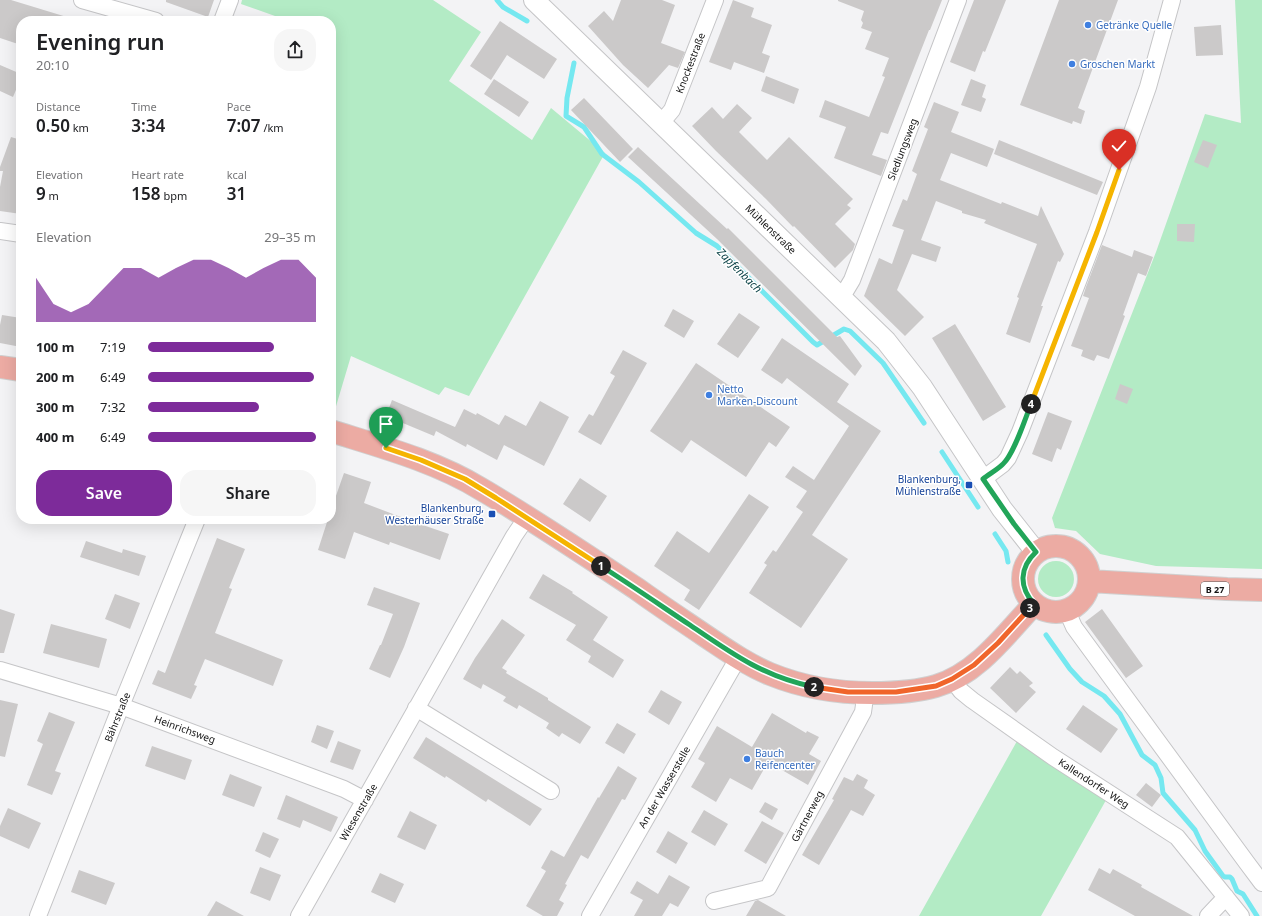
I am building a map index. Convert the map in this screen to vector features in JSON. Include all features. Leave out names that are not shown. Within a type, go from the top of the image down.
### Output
[{"type":"main road","points":[[0,367],[16,369]]},
{"type":"main road","points":[[336,433],[442,469],[480,488],[626,582],[738,658],[770,674],[796,683],[825,689],[864,693],[918,690],[936,686],[952,679],[974,665],[998,643],[1034,604]]},
{"type":"main road","points":[[1053,546],[1060,546],[1072,550],[1082,558],[1088,569],[1089,581],[1086,594],[1083,599],[1073,608],[1067,611],[1050,612],[1039,608],[1034,604],[1025,592],[1023,578],[1026,564],[1036,552],[1053,546]]},
{"type":"main road","name":"B 27","points":[[1089,581],[1262,590]]},
{"type":"street","points":[[82,0],[138,16]]},
{"type":"street","points":[[224,16],[230,0]]},
{"type":"street","name":"Mühlenstraße","points":[[534,0],[888,343],[922,387],[1009,519],[1036,552]]},
{"type":"street","name":"Knockestraße","points":[[661,123],[672,110],[715,0]]},
{"type":"street","name":"Siedlungsweg","points":[[840,296],[852,280],[958,0]]},
{"type":"street","points":[[983,479],[1003,464],[1008,458],[1020,432],[1097,232],[1119,170],[1148,87],[1172,0]]},
{"type":"street","points":[[0,230],[16,233]]},
{"type":"street","name":"Wiesenstraße","points":[[299,916],[514,536],[527,517]]},
{"type":"street","name":"Bährstraße","points":[[38,916],[195,524]]},
{"type":"street","points":[[1067,611],[1074,626],[1114,682],[1262,883]]},
{"type":"street","name":"An der Wasserstelle","points":[[590,916],[738,658]]},
{"type":"street","name":"Heinrichsweg","points":[[0,670],[121,706],[344,789],[366,800]]},
{"type":"street","name":"Kallendorfer Weg","points":[[952,679],[960,691],[1053,757],[1177,837],[1241,916]]},
{"type":"street","name":"Gärtnerweg","points":[[714,900],[768,888],[863,712],[864,693]]},
{"type":"street","points":[[416,708],[551,791]]},
{"type":"street","points":[[1208,916],[1226,897]]},
{"type":"green space","points":[[242,0],[433,0],[481,32],[449,81],[532,140],[551,108],[605,153],[469,396],[445,387],[439,395],[351,356],[336,406],[336,16],[275,16],[241,4]]},
{"type":"green space","points":[[1235,0],[1262,0],[1262,569],[1156,566],[1100,554],[1076,531],[1055,528],[1052,518],[1156,252],[1205,114],[1241,123]]},
{"type":"green space","points":[[1060,561],[1069,566],[1073,572],[1073,586],[1069,592],[1060,597],[1052,597],[1043,592],[1039,586],[1038,575],[1043,566],[1049,562]]},
{"type":"green space","points":[[1021,734],[1110,793],[1041,916],[919,916]]},
{"type":"building","points":[[0,0],[11,0],[63,16],[16,16],[16,43],[0,38]]},
{"type":"building","points":[[166,0],[214,0],[208,16],[166,2]]},
{"type":"building","points":[[621,0],[662,0],[675,5],[661,43],[685,52],[678,68],[669,65],[648,88],[623,65],[588,26],[604,11],[613,21]]},
{"type":"building","points":[[733,0],[754,8],[751,17],[772,25],[762,53],[770,56],[764,73],[734,62],[731,70],[709,62]]},
{"type":"building","points":[[838,0],[942,0],[888,134],[881,132],[872,155],[887,160],[881,176],[834,158],[846,127],[819,117],[825,100],[869,117],[885,77],[882,76],[889,58],[865,49],[872,32],[861,28],[863,23],[861,20],[864,11]]},
{"type":"building","points":[[974,0],[1006,0],[985,52],[983,51],[975,72],[950,62]]},
{"type":"building","points":[[1059,0],[1118,0],[1078,108],[1085,111],[1081,124],[1073,121],[1072,124],[1020,105]]},
{"type":"building","points":[[500,21],[557,59],[544,79],[507,55],[491,80],[470,66]]},
{"type":"building","points":[[1221,25],[1223,55],[1196,56],[1194,27]]},
{"type":"building","points":[[0,65],[16,72],[16,90],[13,97],[0,91]]},
{"type":"building","points":[[766,76],[799,89],[794,104],[761,91]]},
{"type":"building","points":[[494,79],[529,102],[519,117],[484,94]]},
{"type":"building","points":[[971,79],[986,85],[982,97],[986,99],[981,112],[961,105]]},
{"type":"building","points":[[584,98],[633,149],[620,162],[571,110]]},
{"type":"building","points":[[934,102],[959,112],[951,132],[994,149],[987,167],[951,153],[940,180],[1001,204],[1002,202],[1038,216],[1041,206],[1064,254],[1060,262],[1058,261],[1041,306],[1043,306],[1030,343],[1006,334],[1019,298],[1017,297],[1037,244],[984,223],[986,220],[962,213],[962,211],[936,201],[921,240],[941,247],[936,262],[912,254],[897,290],[924,317],[905,336],[864,296],[879,258],[892,264],[904,230],[892,226],[903,199],[907,201],[917,174],[912,171],[928,129],[924,127]]},
{"type":"building","points":[[737,104],[752,118],[739,132],[767,160],[789,137],[853,199],[847,205],[851,208],[835,224],[855,244],[853,250],[835,268],[692,126],[712,107],[723,119]]},
{"type":"building","points":[[11,137],[16,138],[16,213],[0,211],[0,187],[3,171],[0,171],[0,167]]},
{"type":"building","points":[[999,140],[1103,182],[1097,195],[994,154]]},
{"type":"building","points":[[1203,140],[1217,145],[1208,168],[1194,162]]},
{"type":"building","points":[[638,147],[727,229],[728,228],[837,337],[840,336],[862,366],[855,376],[717,239],[628,157]]},
{"type":"building","points":[[1177,224],[1195,224],[1194,242],[1177,241]]},
{"type":"building","points":[[1102,245],[1132,257],[1134,250],[1153,257],[1146,276],[1138,273],[1123,315],[1125,316],[1109,359],[1097,355],[1094,361],[1081,356],[1083,350],[1071,346],[1089,298],[1083,296]]},
{"type":"building","points":[[673,309],[694,321],[684,338],[664,326]]},
{"type":"building","points":[[739,313],[760,327],[738,358],[717,344]]},
{"type":"building","points":[[2,315],[16,317],[16,346],[0,343],[0,325]]},
{"type":"building","points":[[955,324],[1006,407],[983,421],[932,338]]},
{"type":"building","points":[[782,338],[849,384],[837,402],[881,431],[812,535],[848,559],[801,628],[749,593],[767,565],[764,563],[773,550],[776,552],[803,512],[796,507],[807,491],[785,477],[793,466],[814,480],[849,426],[787,378],[782,384],[761,370]]},
{"type":"building","points":[[623,350],[647,363],[601,445],[578,432],[589,414],[593,416],[615,376],[610,373]]},
{"type":"building","name":"Netto Marken-Discount","points":[[696,363],[790,427],[776,447],[769,442],[746,477],[691,440],[682,453],[650,431]]},
{"type":"building","points":[[1120,384],[1133,389],[1127,404],[1115,399]]},
{"type":"building","points":[[392,400],[455,427],[464,409],[476,415],[477,413],[499,425],[505,415],[526,426],[540,401],[569,417],[544,466],[504,445],[497,460],[467,444],[466,447],[436,431],[434,436],[386,416]]},
{"type":"building","points":[[1048,412],[1072,421],[1061,450],[1057,448],[1052,462],[1032,454]]},
{"type":"building","points":[[344,473],[371,482],[364,503],[449,534],[440,560],[390,542],[389,545],[354,532],[345,559],[318,550],[326,524],[336,524],[336,496]]},
{"type":"building","points":[[580,478],[607,496],[590,522],[563,504]]},
{"type":"building","points":[[749,494],[769,507],[699,610],[684,600],[690,590],[654,566],[677,531],[709,553]]},
{"type":"building","points":[[217,538],[245,549],[229,588],[232,589],[215,633],[283,660],[273,686],[205,659],[194,685],[197,686],[191,699],[152,684],[158,670],[165,673]]},
{"type":"building","points":[[86,541],[122,553],[123,549],[146,556],[139,576],[80,557]]},
{"type":"building","points":[[543,574],[573,592],[572,593],[608,617],[593,640],[624,660],[613,678],[588,662],[591,656],[566,640],[576,625],[529,598]]},
{"type":"building","points":[[374,587],[420,603],[404,647],[390,678],[369,669],[381,645],[393,614],[367,605]]},
{"type":"building","points":[[115,594],[140,603],[130,629],[105,619]]},
{"type":"building","points":[[0,609],[15,614],[4,653],[0,653]]},
{"type":"building","points":[[1102,609],[1143,666],[1126,678],[1085,622]]},
{"type":"building","points":[[502,619],[525,635],[502,668],[507,671],[506,673],[548,698],[548,700],[591,727],[580,744],[562,733],[559,737],[546,728],[549,723],[519,705],[517,709],[503,701],[506,697],[483,684],[481,689],[463,679],[475,658]]},
{"type":"building","points":[[51,624],[107,639],[99,668],[43,653]]},
{"type":"building","points":[[1010,667],[1017,674],[1020,671],[1033,683],[1029,686],[1036,692],[1016,713],[990,688]]},
{"type":"building","points":[[661,690],[682,702],[669,725],[648,712]]},
{"type":"building","points":[[0,700],[18,704],[5,757],[0,756]]},
{"type":"building","points":[[1083,705],[1118,729],[1101,753],[1066,729]]},
{"type":"building","points":[[49,712],[75,722],[55,771],[61,773],[52,795],[27,785],[43,744],[37,741]]},
{"type":"building","points":[[772,713],[806,733],[807,731],[819,737],[809,754],[821,761],[808,785],[768,762],[752,790],[730,778],[716,802],[691,787],[705,763],[698,759],[717,726],[752,747]]},
{"type":"building","points":[[617,723],[636,734],[624,754],[605,743]]},
{"type":"building","points":[[317,725],[334,731],[327,749],[311,742]]},
{"type":"building","points":[[426,737],[542,809],[530,826],[488,799],[486,802],[446,776],[445,778],[413,758]]},
{"type":"building","points":[[338,741],[361,750],[353,770],[330,762]]},
{"type":"building","points":[[152,746],[192,760],[185,780],[145,766]]},
{"type":"building","points":[[618,766],[637,778],[625,800],[622,799],[588,859],[581,855],[565,884],[567,885],[559,900],[564,903],[557,916],[543,916],[526,906],[546,871],[541,868],[551,850],[564,857],[598,797],[599,798]]},
{"type":"building","points":[[230,774],[262,787],[254,807],[222,795]]},
{"type":"building","points":[[857,774],[868,780],[864,788],[875,795],[863,816],[851,810],[819,865],[802,855],[834,800],[832,799],[844,777],[853,781]]},
{"type":"building","points":[[1146,783],[1161,795],[1152,807],[1136,795]]},
{"type":"building","points":[[286,795],[338,817],[331,832],[303,820],[300,828],[277,819]]},
{"type":"building","points":[[765,802],[778,809],[772,820],[759,812]]},
{"type":"building","points":[[8,808],[41,823],[29,849],[0,836],[0,826]]},
{"type":"building","points":[[704,810],[728,824],[715,846],[691,832]]},
{"type":"building","points":[[410,811],[437,825],[425,850],[397,837]]},
{"type":"building","points":[[762,821],[784,833],[766,864],[744,851]]},
{"type":"building","points":[[668,831],[688,843],[676,864],[656,852]]},
{"type":"building","points":[[263,832],[279,839],[270,858],[255,851]]},
{"type":"building","points":[[260,867],[281,875],[270,901],[250,893]]},
{"type":"building","points":[[1099,868],[1110,874],[1113,869],[1142,885],[1141,887],[1193,916],[1135,916],[1088,890]]},
{"type":"building","points":[[79,870],[115,883],[106,905],[71,892]]},
{"type":"building","points":[[380,873],[404,884],[395,903],[371,892]]},
{"type":"building","points":[[669,875],[690,887],[678,907],[670,903],[662,916],[634,916],[643,900],[630,893],[637,881],[658,894]]},
{"type":"building","points":[[758,900],[786,916],[746,916],[755,901]]},
{"type":"building","points":[[216,901],[244,916],[207,916]]},
{"type":"waterway","name":"Zapfenbach","points":[[497,0],[503,7],[527,21]]},
{"type":"waterway","name":"Zapfenbach","points":[[574,63],[567,98],[566,116],[584,127],[602,154],[639,182],[696,233],[717,246],[817,345],[844,329],[850,331],[883,363],[924,423]]},
{"type":"waterway","name":"Zapfenbach","points":[[942,452],[978,507]]},
{"type":"waterway","name":"Zapfenbach","points":[[995,534],[1006,551],[1008,562]]},
{"type":"waterway","name":"Zapfenbach","points":[[1046,635],[1070,669],[1082,682],[1104,696],[1120,714],[1142,755],[1155,765],[1161,778],[1163,793],[1195,830],[1205,851],[1223,876],[1230,877],[1232,879],[1237,891],[1243,894],[1257,916]]},
{"type":"place","name":"Getränke Quelle","points":[[1088,25]]},
{"type":"place","name":"Groschen Markt","points":[[1072,64]]},
{"type":"place","name":"Netto Marken-Discount","points":[[709,395]]},
{"type":"place","name":"Blankenburg, Mühlenstraße","points":[[969,485]]},
{"type":"place","name":"Blankenburg, Westerhäuser Straße","points":[[492,514]]},
{"type":"place","name":"Bauch Reifencenter","points":[[747,759]]},
{"type":"route","points":[[386,448],[421,460],[465,479],[541,526],[738,658],[770,674],[808,686],[848,692],[896,692],[918,690],[936,686],[952,679],[974,665],[1014,627],[1034,604],[1025,592],[1023,573],[1026,564],[1036,552],[1002,509],[983,479],[1003,464],[1008,458],[1020,432],[1097,232],[1119,170]]}]
